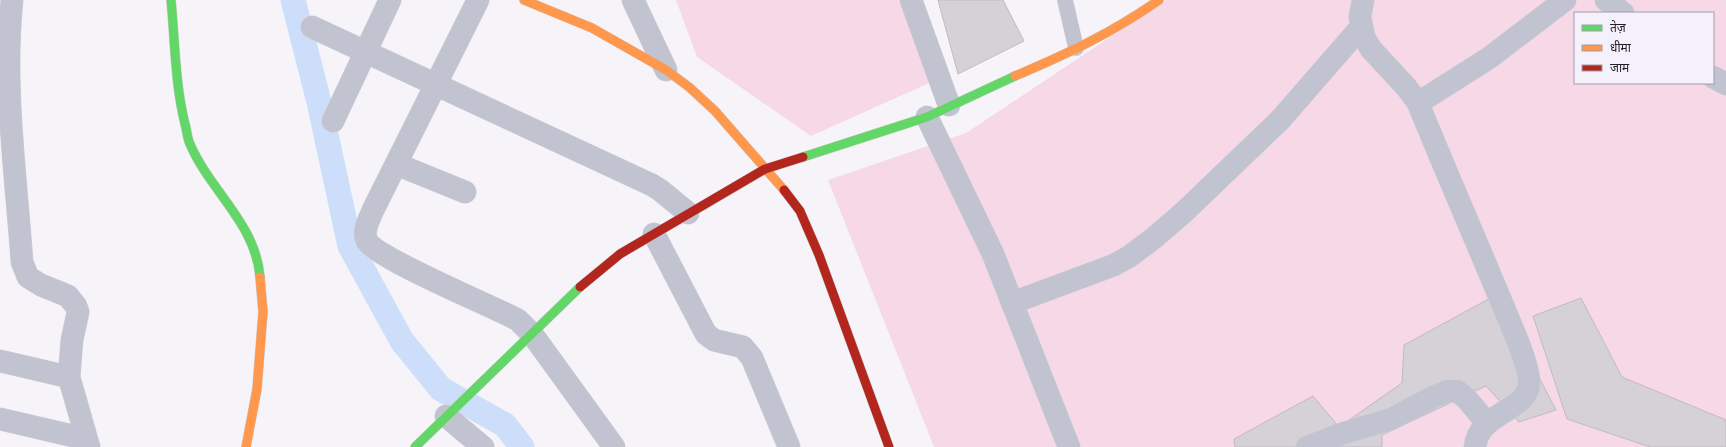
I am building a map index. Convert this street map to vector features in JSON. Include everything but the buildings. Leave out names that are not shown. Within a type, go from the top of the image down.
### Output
[{"type":"street","points":[[12,0],[9,30],[8,73],[22,262],[28,277],[41,286],[68,296],[76,306],[78,312],[72,340],[69,377],[88,443]]},
{"type":"street","points":[[171,0],[180,104],[190,144],[211,180],[233,209],[248,235],[259,263],[263,312],[257,389],[246,447]]},
{"type":"street","points":[[333,121],[390,0]]},
{"type":"street","points":[[478,0],[373,210],[365,230],[365,235],[368,243],[396,262],[518,320],[532,334],[614,447]]},
{"type":"street","points":[[524,0],[592,28],[666,70],[689,87],[716,111],[764,169],[790,197],[800,210],[819,255],[889,447]]},
{"type":"street","points":[[634,0],[666,70]]},
{"type":"street","points":[[911,0],[949,105]]},
{"type":"street","points":[[416,447],[575,291],[620,254],[764,169],[927,116],[1117,28],[1159,0]]},
{"type":"street","points":[[1363,0],[1360,17],[1364,37],[1371,49],[1407,88],[1418,103],[1514,332],[1528,372],[1530,384],[1526,394],[1515,405],[1495,417],[1479,432],[1475,447]]},
{"type":"street","points":[[1418,103],[1489,58],[1565,0]]},
{"type":"street","points":[[1606,0],[1621,12]]},
{"type":"street","points":[[312,27],[652,185],[688,214]]},
{"type":"street","points":[[1012,303],[1114,265],[1130,256],[1154,238],[1184,212],[1280,120],[1361,27]]},
{"type":"street","points":[[1714,78],[1726,84]]},
{"type":"street","points":[[927,116],[993,254],[1069,447]]},
{"type":"street","points":[[396,164],[465,192]]},
{"type":"street","points":[[654,234],[706,334],[714,340],[743,347],[752,358],[789,447]]},
{"type":"street","points":[[0,361],[69,377]]},
{"type":"street","points":[[1307,447],[1341,434],[1391,419],[1447,391],[1457,391],[1466,398],[1487,424]]},
{"type":"street","points":[[446,416],[483,447]]},
{"type":"street","points":[[0,419],[88,443]]},
{"type":"lane","points":[[1065,0],[1076,48]]},
{"type":"shaded area","points":[[676,0],[922,0],[947,75],[811,136],[697,57]]},
{"type":"shaded area","points":[[1166,0],[1726,0],[1726,447],[934,447],[828,180],[966,133]]},
{"type":"waterway","points":[[293,0],[319,102],[350,246],[402,341],[441,389],[505,425],[522,447]]},
{"type":"traffic: fast","points":[[171,0],[179,94],[189,142],[199,161],[231,208],[250,240],[257,258],[260,277]]},
{"type":"traffic: fast","points":[[803,157],[927,117],[1015,76]]},
{"type":"traffic: fast","points":[[415,447],[580,287]]},
{"type":"traffic: slow","points":[[524,0],[592,28],[666,70],[689,87],[715,111],[784,190]]},
{"type":"traffic: slow","points":[[1015,76],[1089,42],[1124,23],[1159,0]]},
{"type":"traffic: slow","points":[[246,447],[257,389],[263,312],[260,277]]},
{"type":"traffic: jam","points":[[580,287],[620,254],[765,169],[803,157]]},
{"type":"traffic: jam","points":[[784,190],[800,211],[819,255],[889,447]]}]
